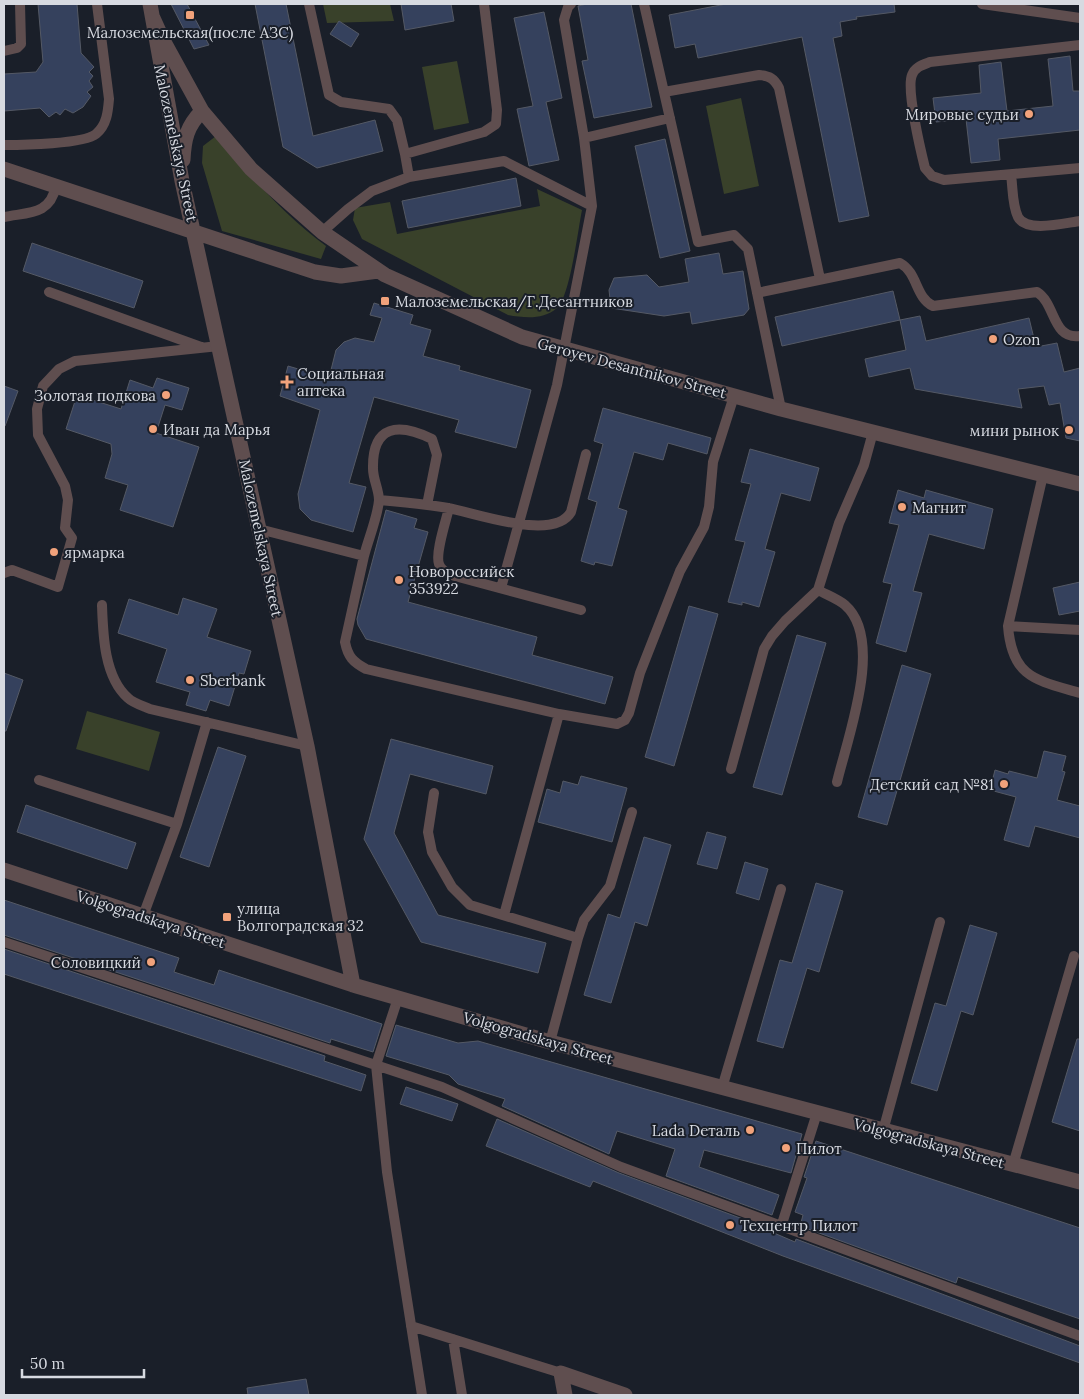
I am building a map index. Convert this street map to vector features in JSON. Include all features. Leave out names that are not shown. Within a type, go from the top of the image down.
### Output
[{"type":"street","name":"Geroyev Desantnikov Street","points":[[152,11],[163,40],[202,111],[251,169],[322,232],[378,271],[522,337],[782,409],[1080,484]]},
{"type":"street","name":"Malozemelskaya Street","points":[[152,11],[155,41],[182,181],[194,232],[212,347],[260,529],[307,746],[353,985]]},
{"type":"street","points":[[182,181],[184,140],[191,122],[202,111]]},
{"type":"street","points":[[4,169],[315,272],[341,276],[378,271]]},
{"type":"street","name":"Volgogradskaya Street","points":[[4,870],[353,985],[550,1042],[1080,1182]]},
{"type":"street","points":[[565,1395],[561,1373],[625,1395]]},
{"type":"lane","points":[[4,51],[17,48],[22,44],[20,4]]},
{"type":"lane","points":[[4,146],[82,140],[96,134],[102,125],[108,114],[109,99],[97,4]]},
{"type":"lane","points":[[310,4],[329,95],[341,102],[389,109],[397,120],[409,176]]},
{"type":"lane","points":[[405,154],[484,132],[496,124],[497,110],[484,4]]},
{"type":"lane","points":[[501,588],[565,350],[592,206],[584,138],[564,20],[568,7],[571,4]]},
{"type":"lane","points":[[644,4],[698,242],[734,235],[748,249],[782,409]]},
{"type":"lane","points":[[982,4],[1080,18]]},
{"type":"lane","points":[[1080,45],[930,62],[918,66],[911,76],[911,90],[922,157],[925,168],[932,176],[944,180],[1080,168]]},
{"type":"lane","points":[[664,92],[759,75],[768,76],[775,80],[779,88],[820,279]]},
{"type":"lane","points":[[584,138],[670,118]]},
{"type":"lane","points":[[322,232],[372,191],[409,176],[504,161],[592,206]]},
{"type":"lane","points":[[1011,174],[1015,211],[1019,219],[1026,225],[1034,226],[1080,221]]},
{"type":"lane","points":[[4,217],[43,208],[53,200],[56,186]]},
{"type":"lane","points":[[757,293],[900,263],[912,273],[922,297],[932,306],[1037,292],[1048,302],[1063,332],[1070,336],[1080,336]]},
{"type":"lane","points":[[49,292],[212,347]]},
{"type":"lane","points":[[4,573],[12,570],[58,587],[72,538],[65,528],[68,500],[65,486],[38,435],[37,408],[43,386],[59,369],[75,361],[212,347]]},
{"type":"lane","points":[[428,505],[437,455],[432,439],[412,430],[394,428],[380,437],[373,457],[373,471],[379,500],[364,556],[345,642],[347,652],[353,662],[366,669],[559,714],[617,724],[624,720],[629,713],[640,673],[680,571],[704,527],[709,507],[712,462],[734,396]]},
{"type":"lane","points":[[731,768],[764,649],[785,621],[818,590],[839,523],[864,465],[873,432]]},
{"type":"lane","points":[[379,500],[449,508],[517,525],[559,524],[566,520],[571,512],[586,454]]},
{"type":"lane","points":[[1043,475],[1008,626],[1010,646],[1019,666],[1037,681],[1080,693]]},
{"type":"lane","points":[[449,508],[438,554],[438,563],[443,570],[451,575],[580,610]]},
{"type":"lane","points":[[260,529],[364,556]]},
{"type":"lane","points":[[818,590],[846,605],[854,618],[862,638],[864,656],[863,675],[836,782]]},
{"type":"lane","points":[[102,605],[103,641],[108,660],[117,683],[128,699],[150,709],[307,746]]},
{"type":"lane","points":[[1008,626],[1080,630]]},
{"type":"lane","points":[[504,915],[559,714]]},
{"type":"lane","points":[[143,916],[177,824],[207,722]]},
{"type":"lane","points":[[39,780],[177,824]]},
{"type":"lane","points":[[434,793],[428,832],[432,852],[452,887],[470,905],[578,938]]},
{"type":"lane","points":[[550,1042],[584,920],[610,886],[632,812]]},
{"type":"lane","points":[[722,1088],[781,889]]},
{"type":"lane","points":[[882,1131],[940,922]]},
{"type":"lane","points":[[4,942],[442,1087],[621,1167],[1080,1336]]},
{"type":"lane","points":[[1013,1165],[1074,956]]},
{"type":"lane","points":[[398,998],[376,1066],[387,1172],[422,1395]]},
{"type":"lane","points":[[781,1227],[817,1113]]},
{"type":"lane","points":[[411,1326],[561,1373]]},
{"type":"lane","points":[[453,1339],[462,1395]]},
{"type":"green space","points":[[323,4],[390,4],[394,21],[327,23]]},
{"type":"green space","points":[[457,61],[469,123],[434,130],[422,67]]},
{"type":"green space","points":[[741,98],[759,186],[724,194],[706,106]]},
{"type":"green space","points":[[216,136],[282,208],[326,246],[321,259],[222,231],[202,163],[203,146]]},
{"type":"green space","points":[[537,189],[582,210],[566,291],[557,308],[546,315],[527,317],[508,315],[362,239],[353,220],[355,208],[390,202],[397,234],[540,206]]},
{"type":"green space","points":[[87,711],[160,732],[149,771],[76,749]]},
{"type":"building","points":[[38,4],[77,4],[81,53],[94,67],[89,72],[93,76],[89,81],[93,87],[87,92],[91,96],[83,107],[73,113],[65,109],[60,115],[56,112],[49,117],[40,108],[4,111],[4,74],[36,72],[43,62]]},
{"type":"building","points":[[171,4],[187,4],[209,45],[194,49]]},
{"type":"building","points":[[255,4],[286,4],[313,136],[375,120],[383,151],[317,168],[283,147]]},
{"type":"building","points":[[401,4],[451,4],[454,21],[405,30]]},
{"type":"building","points":[[587,4],[631,4],[652,107],[594,118],[582,61],[588,60],[578,6]]},
{"type":"building","points":[[726,4],[894,4],[895,12],[856,17],[857,19],[840,22],[842,36],[833,38],[869,216],[839,222],[802,37],[698,58],[695,44],[675,48],[669,15]]},
{"type":"building","points":[[544,12],[562,98],[546,102],[559,160],[529,166],[517,109],[533,106],[514,18]]},
{"type":"building","points":[[339,21],[359,34],[351,47],[330,34]]},
{"type":"building","points":[[1070,56],[1073,91],[1080,91],[1080,130],[998,139],[1000,160],[971,163],[966,119],[936,122],[933,98],[981,93],[979,65],[1001,62],[1007,111],[1053,106],[1048,59]]},
{"type":"building","points":[[665,139],[690,251],[660,258],[635,146]]},
{"type":"building","points":[[516,178],[521,206],[408,228],[402,201]]},
{"type":"building","points":[[32,243],[143,281],[134,308],[23,271]]},
{"type":"building","points":[[719,253],[723,274],[743,271],[749,309],[744,315],[692,324],[690,312],[664,316],[611,308],[609,290],[614,278],[647,275],[659,287],[689,282],[685,259]]},
{"type":"building","points":[[893,291],[900,320],[782,346],[775,317]]},
{"type":"building","points":[[374,303],[413,315],[410,324],[431,330],[423,356],[460,366],[459,370],[531,390],[516,448],[455,432],[459,420],[374,397],[349,483],[366,487],[353,532],[311,520],[300,509],[298,494],[320,410],[280,396],[288,366],[329,378],[336,350],[344,342],[355,338],[374,342],[382,318],[370,315]]},
{"type":"building","points":[[920,316],[926,341],[1029,318],[1036,347],[1057,343],[1064,372],[1080,368],[1080,441],[1066,438],[1060,403],[1049,405],[1044,386],[1018,389],[1022,408],[915,389],[910,368],[869,377],[865,359],[906,350],[900,320]]},
{"type":"building","points":[[157,378],[189,388],[182,410],[165,405],[156,433],[199,447],[173,527],[120,510],[128,485],[105,478],[112,454],[111,444],[66,429],[77,395],[121,409],[130,380],[153,388]]},
{"type":"building","points":[[4,386],[18,391],[5,426],[4,426]]},
{"type":"building","points":[[603,408],[711,438],[707,454],[668,443],[663,460],[634,452],[618,508],[627,511],[612,566],[595,562],[594,565],[581,561],[597,502],[588,499],[603,444],[594,441]]},
{"type":"building","points":[[750,449],[819,468],[810,501],[781,493],[765,549],[775,552],[759,607],[742,602],[742,605],[728,602],[745,542],[735,540],[751,484],[741,482]]},
{"type":"building","points":[[898,490],[924,498],[926,490],[993,509],[984,549],[929,534],[913,591],[922,593],[906,652],[876,643],[892,584],[883,582],[899,525],[889,523]]},
{"type":"building","points":[[386,510],[417,519],[414,528],[428,532],[408,602],[537,637],[532,655],[613,677],[605,704],[366,639],[358,625],[357,619]]},
{"type":"building","points":[[1080,582],[1080,611],[1059,615],[1053,588]]},
{"type":"building","points":[[183,598],[217,609],[207,637],[251,651],[244,674],[239,673],[229,706],[210,700],[206,711],[186,705],[190,692],[156,682],[167,649],[118,633],[129,599],[178,615]]},
{"type":"building","points":[[689,606],[718,614],[674,766],[645,757]]},
{"type":"building","points":[[797,635],[826,643],[782,795],[753,787]]},
{"type":"building","points":[[902,665],[931,674],[887,825],[858,817]]},
{"type":"building","points":[[4,673],[23,680],[6,731],[4,731]]},
{"type":"building","points":[[391,739],[493,766],[486,794],[410,774],[394,833],[438,915],[546,943],[538,973],[421,942],[364,839]]},
{"type":"building","points":[[218,747],[246,756],[209,867],[180,857]]},
{"type":"building","points":[[1044,751],[1066,756],[1062,771],[1065,772],[1057,800],[1080,806],[1080,838],[1035,826],[1029,847],[1004,840],[1016,797],[990,790],[995,770],[1008,774],[1009,771],[1037,778]]},
{"type":"building","points":[[581,776],[627,788],[612,842],[538,822],[547,789],[560,793],[563,781],[578,785]]},
{"type":"building","points":[[26,805],[136,843],[127,869],[17,832]]},
{"type":"building","points":[[707,832],[726,837],[717,869],[697,864]]},
{"type":"building","points":[[644,837],[671,845],[647,926],[635,922],[611,1003],[584,995],[608,914],[620,918]]},
{"type":"building","points":[[745,862],[768,869],[759,900],[736,893]]},
{"type":"building","points":[[816,883],[843,891],[819,972],[807,968],[783,1048],[757,1041],[780,960],[792,963]]},
{"type":"building","points":[[4,900],[179,958],[174,972],[214,985],[219,970],[382,1024],[373,1052],[331,1039],[330,1043],[4,935]]},
{"type":"building","points":[[970,925],[997,933],[973,1015],[961,1011],[937,1091],[911,1083],[935,1003],[946,1006]]},
{"type":"building","points":[[4,949],[325,1056],[324,1061],[366,1075],[361,1091],[4,974]]},
{"type":"building","points":[[396,1025],[458,1043],[478,1041],[802,1134],[791,1173],[704,1150],[699,1167],[779,1195],[772,1215],[666,1176],[675,1149],[617,1131],[609,1154],[502,1106],[505,1099],[458,1084],[449,1075],[386,1056]]},
{"type":"building","points":[[1077,1039],[1080,1039],[1080,1131],[1052,1122]]},
{"type":"building","points":[[406,1087],[458,1104],[452,1121],[400,1104]]},
{"type":"building","points":[[497,1119],[619,1173],[767,1228],[767,1230],[795,1242],[796,1239],[1080,1346],[1080,1363],[783,1256],[593,1181],[590,1187],[486,1146]]},
{"type":"building","points":[[816,1141],[1080,1228],[1080,1319],[958,1277],[956,1283],[800,1226],[803,1215],[795,1212],[807,1178],[804,1177]]},
{"type":"building","points":[[306,1379],[309,1395],[248,1395],[247,1388]]},
{"type":"place","name":"Малоземельская(после АЗС)","points":[[190,15]]},
{"type":"place","name":"Мировые судьи","points":[[1029,114]]},
{"type":"place","name":"Малоземельская/Г.Десантников","points":[[385,301]]},
{"type":"place","name":"Ozon","points":[[993,339]]},
{"type":"place","name":"Социальная аптека","points":[[287,382]]},
{"type":"place","name":"Золотая подкова","points":[[166,395]]},
{"type":"place","name":"Иван да Марья","points":[[153,429]]},
{"type":"place","name":"мини рынок","points":[[1069,430]]},
{"type":"place","name":"Магнит","points":[[902,507]]},
{"type":"place","name":"ярмарка","points":[[54,552]]},
{"type":"place","name":"Новороссийск 353922","points":[[399,580]]},
{"type":"place","name":"Sberbank","points":[[190,680]]},
{"type":"place","name":"Детский сад №81","points":[[1004,784]]},
{"type":"place","name":"улица Волгоградская 32","points":[[227,917]]},
{"type":"place","name":"Соловицкий","points":[[151,962]]},
{"type":"place","name":"Lada Dеталь","points":[[750,1130]]},
{"type":"place","name":"Пилот","points":[[786,1148]]},
{"type":"place","name":"Техцентр Пилот","points":[[730,1225]]}]
